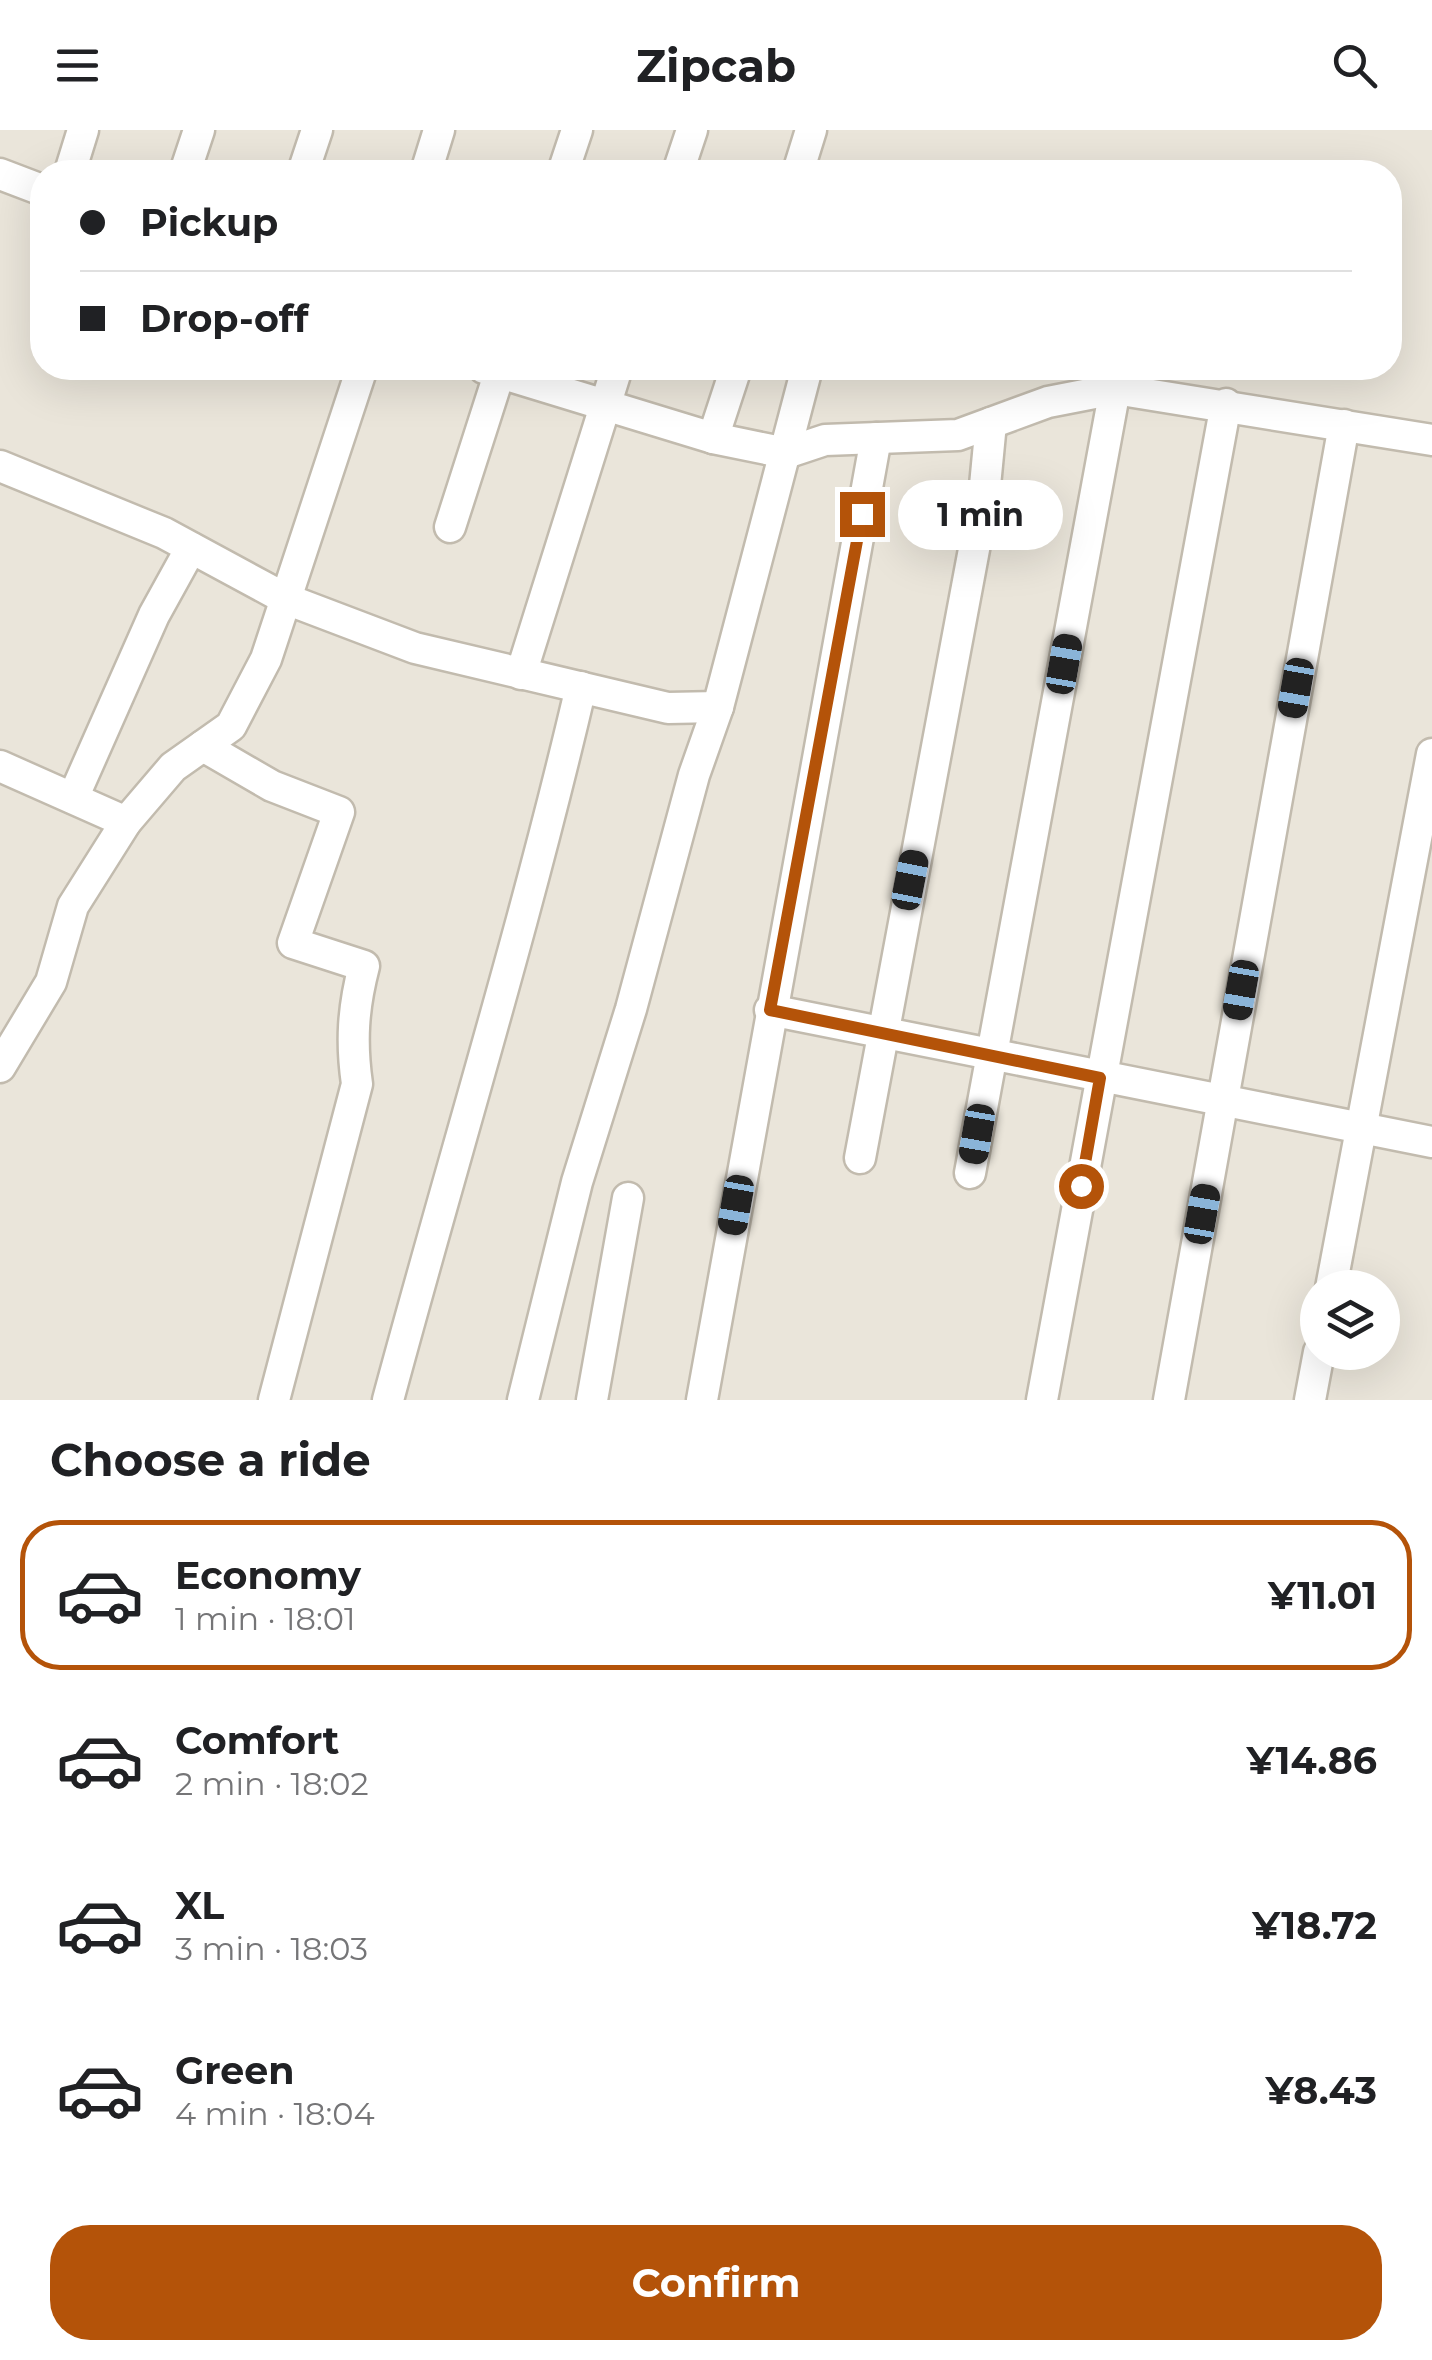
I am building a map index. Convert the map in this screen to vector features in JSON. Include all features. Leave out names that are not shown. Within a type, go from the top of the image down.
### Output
[{"type":"street","points":[[74,160],[83,130]]},
{"type":"street","points":[[189,160],[198,130]]},
{"type":"street","points":[[307,160],[316,130]]},
{"type":"street","points":[[430,160],[439,130]]},
{"type":"street","points":[[567,160],[577,130]]},
{"type":"street","points":[[682,160],[692,130]]},
{"type":"street","points":[[802,160],[812,130]]},
{"type":"street","points":[[0,174],[30,185]]},
{"type":"street","points":[[0,1067],[51,982],[74,906],[126,822],[173,767],[231,726],[266,659],[358,380]]},
{"type":"street","points":[[450,527],[491,380]]},
{"type":"street","points":[[528,380],[713,438],[786,453],[825,440],[958,435],[1048,402],[1115,389],[1432,440]]},
{"type":"street","points":[[521,674],[613,380]]},
{"type":"street","points":[[713,438],[732,380]]},
{"type":"street","points":[[523,1400],[576,1182],[631,1009],[694,776],[718,707],[804,380]]},
{"type":"street","points":[[970,1173],[1115,389]]},
{"type":"street","points":[[1042,1400],[1226,404]]},
{"type":"street","points":[[860,1158],[984,496],[991,423]]},
{"type":"street","points":[[1169,1400],[1344,424]]},
{"type":"street","points":[[702,1400],[876,438]]},
{"type":"street","points":[[0,466],[192,548],[286,599],[416,648],[668,708],[718,707]]},
{"type":"street","points":[[72,798],[154,614],[192,548]]},
{"type":"street","points":[[388,1400],[460,1131],[527,913],[580,687]]},
{"type":"street","points":[[203,746],[272,786],[338,812],[293,943],[364,966],[354,1004],[351,1044],[357,1084],[274,1400]]},
{"type":"street","points":[[1334,1270],[1432,754]]},
{"type":"street","points":[[0,766],[126,822]]},
{"type":"street","points":[[770,1010],[1221,1103],[1432,1142]]},
{"type":"street","points":[[592,1400],[628,1198]]},
{"type":"street","points":[[1310,1400],[1316,1370]]},
{"type":"shaded area","points":[[0,130],[1432,130],[1432,1400],[0,1400]]},
{"type":"route","points":[[862,514],[770,1010],[1100,1078],[1081,1186]]}]
